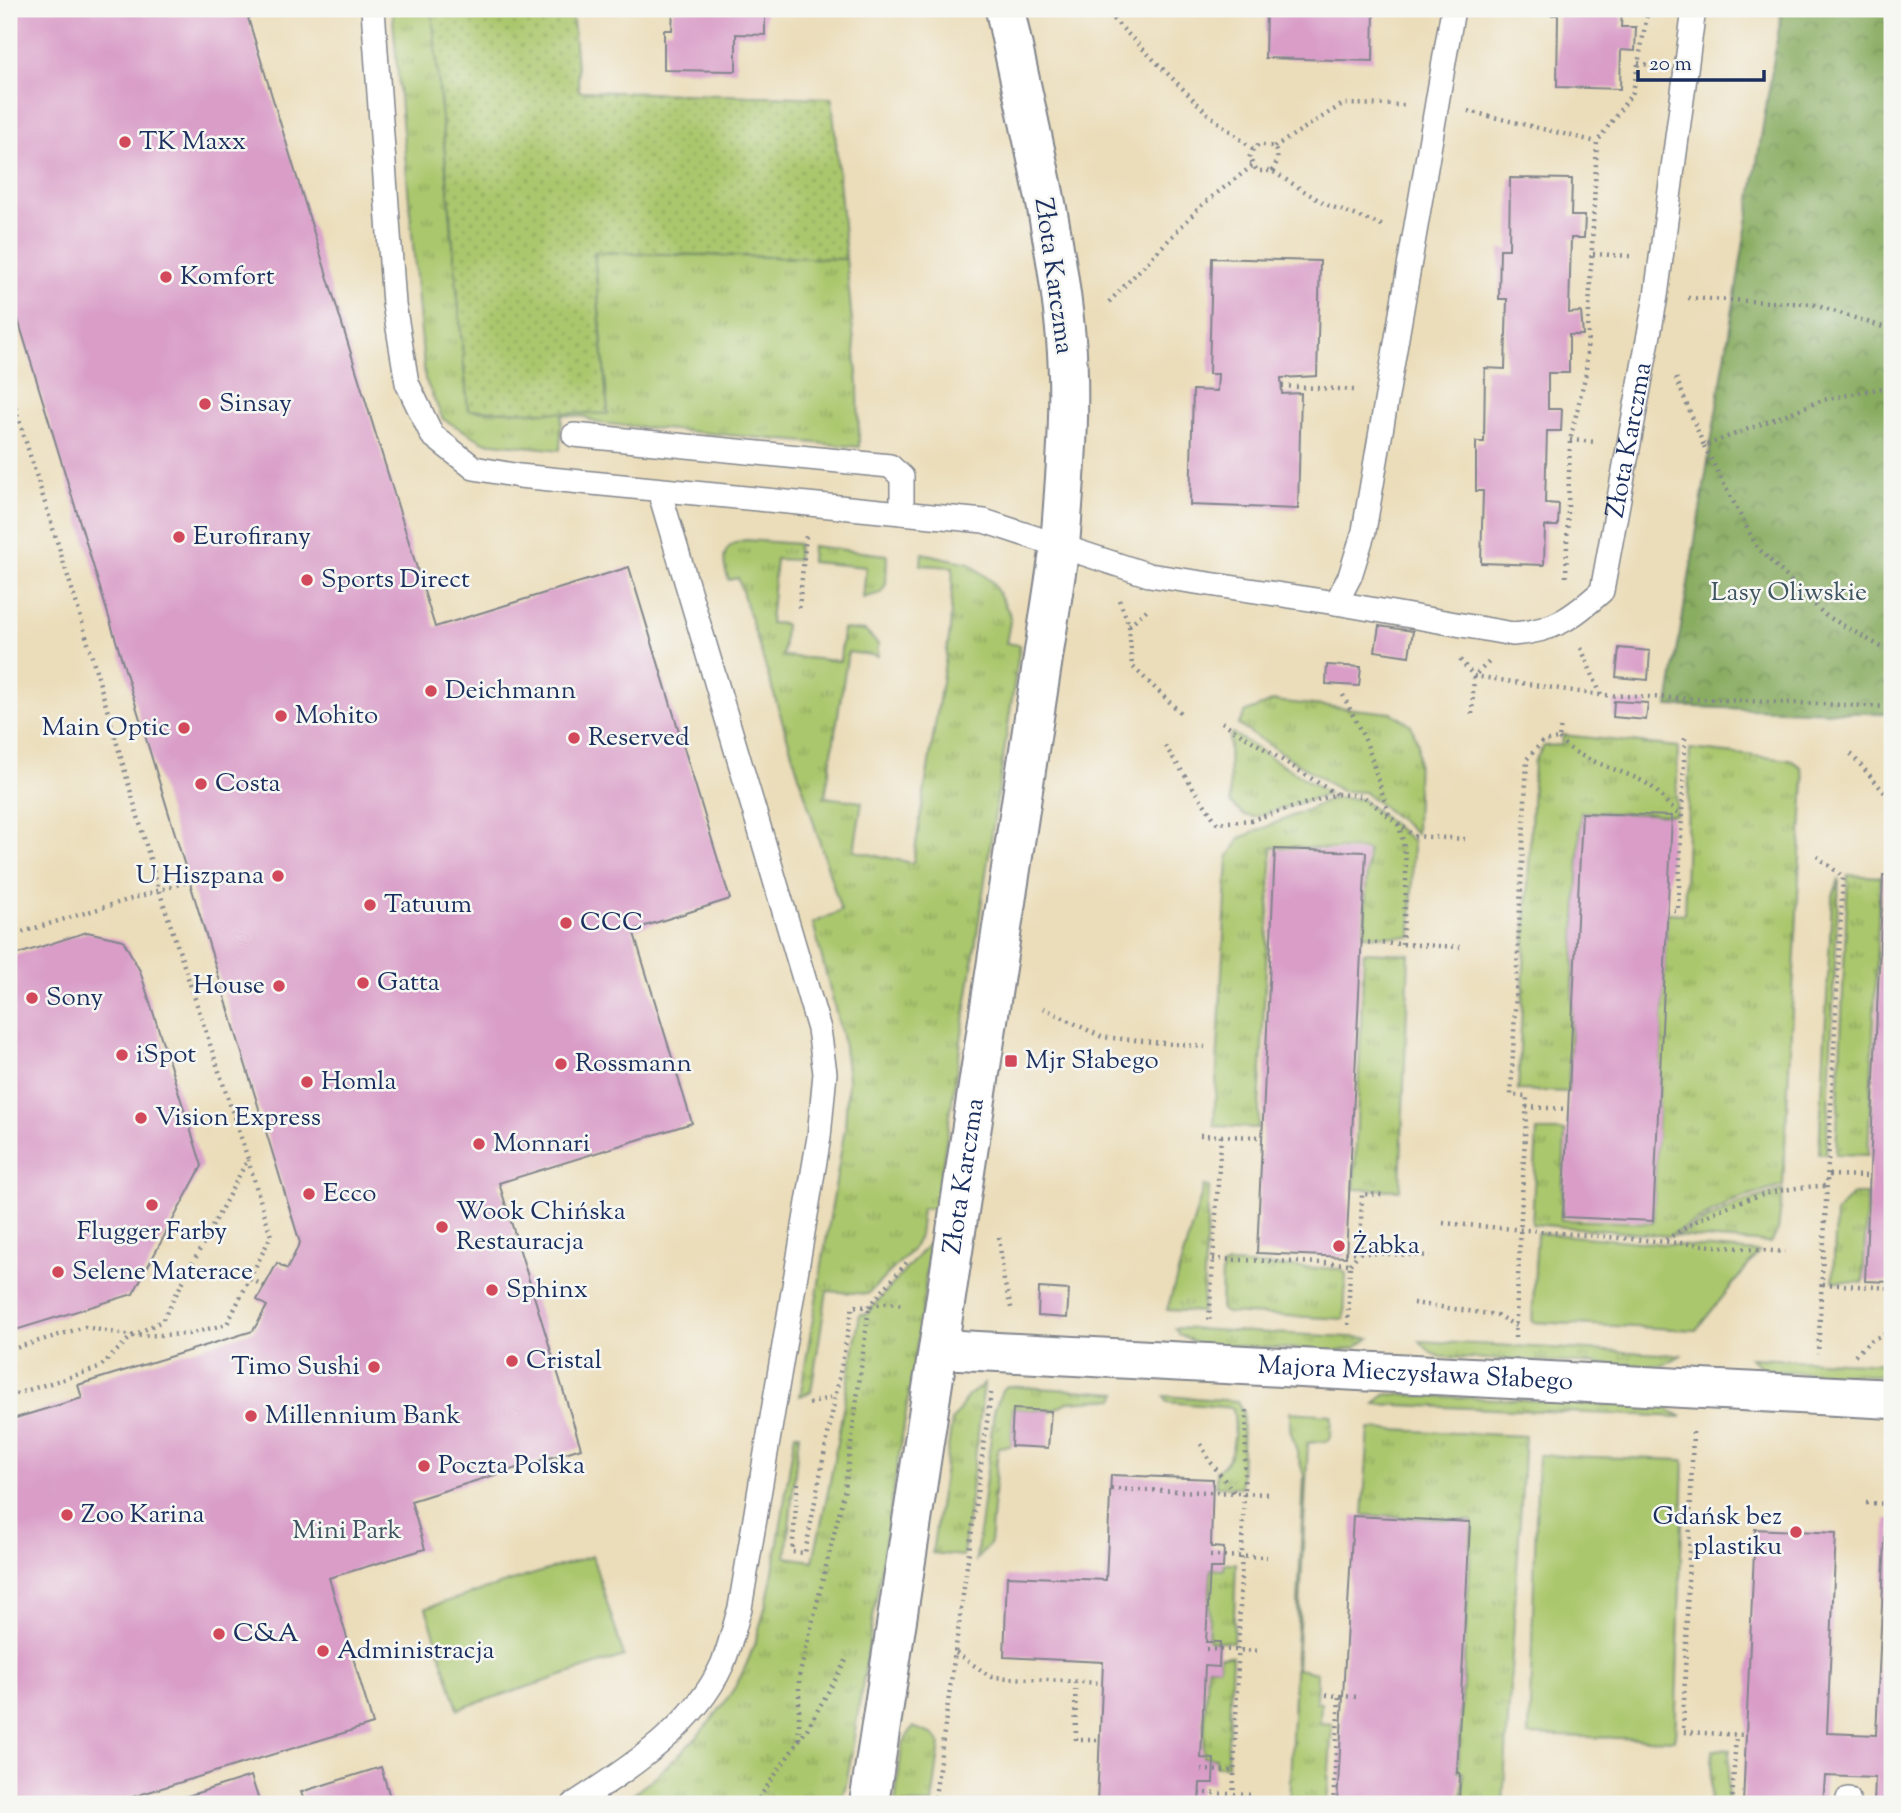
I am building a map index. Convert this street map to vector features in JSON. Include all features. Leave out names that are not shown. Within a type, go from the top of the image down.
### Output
[{"type":"street","name":"Złota Karczma","points":[[869,1804],[940,1349],[1059,546],[1068,427],[1066,339],[1050,231],[1005,9]]},
{"type":"street","name":"Majora Mieczysława Słabego","points":[[940,1349],[1892,1399]]},
{"type":"lane","points":[[373,9],[394,304],[407,383],[432,435],[474,468],[659,490],[984,521],[1059,546]]},
{"type":"lane","points":[[1336,603],[1350,576],[1364,531],[1453,9]]},
{"type":"lane","name":"Złota Karczma","points":[[1059,546],[1149,575],[1336,603],[1513,634],[1540,631],[1569,620],[1602,591],[1656,296],[1694,9]]},
{"type":"lane","points":[[573,435],[890,466],[902,477],[902,513]]},
{"type":"lane","points":[[574,1804],[646,1754],[697,1706],[722,1665],[740,1608],[819,1137],[825,1073],[819,1029],[659,490]]},
{"type":"path","points":[[1103,9],[1208,114],[1252,149]]},
{"type":"path","points":[[1563,584],[1567,577],[1570,440],[1586,373],[1597,142],[1633,92],[1647,9]]},
{"type":"path","points":[[1638,63],[1648,65]]},
{"type":"path","points":[[1273,147],[1343,104],[1398,104]]},
{"type":"path","points":[[1472,112],[1597,142]]},
{"type":"path","points":[[1252,149],[1266,144],[1273,147],[1278,154],[1272,170]]},
{"type":"path","points":[[1252,149],[1249,158],[1258,171],[1272,170],[1325,204],[1380,226]]},
{"type":"path","points":[[1109,302],[1203,204],[1252,166]]},
{"type":"path","points":[[1593,254],[1636,256]]},
{"type":"path","points":[[1656,296],[1812,304],[1892,330]]},
{"type":"path","points":[[1643,369],[1674,374],[1704,446],[1757,547],[1825,615],[1892,653]]},
{"type":"path","points":[[1282,386],[1349,390]]},
{"type":"path","points":[[1704,446],[1823,400],[1892,386]]},
{"type":"path","points":[[9,388],[11,406],[80,615],[159,890],[271,1236],[228,1324],[187,1334],[132,1336],[85,1327],[9,1350]]},
{"type":"path","points":[[799,608],[806,535]]},
{"type":"path","points":[[1117,597],[1129,625],[1132,666],[1182,714]]},
{"type":"path","points":[[1429,620],[1474,676],[1472,714]]},
{"type":"path","points":[[1569,620],[1601,695]]},
{"type":"path","points":[[1474,676],[1601,695],[1892,707]]},
{"type":"path","points":[[1343,695],[1367,744],[1390,818]]},
{"type":"path","points":[[1222,722],[1337,794]]},
{"type":"path","points":[[1559,739],[1561,724]]},
{"type":"path","points":[[1667,911],[1678,911],[1685,738]]},
{"type":"path","points":[[1515,1339],[1527,1096],[1511,1095],[1527,759],[1543,741],[1559,739],[1576,751],[1651,786],[1669,808],[1682,816]]},
{"type":"path","points":[[1165,746],[1217,822],[1251,820],[1337,794],[1363,796],[1414,836],[1465,839]]},
{"type":"path","points":[[1851,754],[1892,801]]},
{"type":"path","points":[[1398,824],[1404,841],[1405,863],[1402,944]]},
{"type":"path","points":[[1817,856],[1843,877],[1818,1354]]},
{"type":"path","points":[[9,936],[190,881]]},
{"type":"path","points":[[1361,942],[1460,947]]},
{"type":"path","points":[[1043,1008],[1102,1038],[1205,1047]]},
{"type":"path","points":[[1526,1107],[1568,1109]]},
{"type":"path","points":[[1200,1135],[1262,1137]]},
{"type":"path","points":[[1209,1324],[1221,1136]]},
{"type":"path","points":[[9,1396],[99,1368],[132,1336],[162,1321],[248,1159]]},
{"type":"path","points":[[1829,1175],[1870,1176]]},
{"type":"path","points":[[1666,1241],[1683,1228],[1737,1202],[1782,1188],[1828,1185]]},
{"type":"path","points":[[1348,1331],[1350,1264],[1360,1252],[1362,1194],[1382,1195]]},
{"type":"path","points":[[1443,1223],[1521,1227],[1785,1252]]},
{"type":"path","points":[[998,1233],[1004,1281],[1015,1320]]},
{"type":"path","points":[[1346,1252],[1430,1256]]},
{"type":"path","points":[[799,1740],[799,1677],[845,1489],[869,1307],[914,1255]]},
{"type":"path","points":[[1213,1259],[1350,1264]]},
{"type":"path","points":[[250,1279],[265,1286]]},
{"type":"path","points":[[1822,1284],[1892,1288]]},
{"type":"path","points":[[799,1472],[792,1552],[805,1553],[853,1306],[869,1307],[886,1303],[946,1308]]},
{"type":"path","points":[[1413,1303],[1497,1315],[1516,1326]]},
{"type":"path","points":[[1854,1355],[1870,1341],[1892,1331]]},
{"type":"path","points":[[934,1804],[992,1385]]},
{"type":"path","points":[[805,1405],[836,1396]]},
{"type":"path","points":[[1233,1804],[1248,1403]]},
{"type":"path","points":[[1693,1432],[1683,1732],[1746,1735]]},
{"type":"path","points":[[1201,1444],[1209,1460],[1235,1493]]},
{"type":"path","points":[[1111,1489],[1270,1493]]},
{"type":"path","points":[[1866,1503],[1892,1504]]},
{"type":"path","points":[[1210,1556],[1266,1557]]},
{"type":"path","points":[[1206,1649],[1262,1651]]},
{"type":"path","points":[[956,1653],[991,1677],[1102,1683]]},
{"type":"path","points":[[1075,1682],[1076,1740],[1100,1740]]},
{"type":"path","points":[[1326,1695],[1357,1697]]},
{"type":"path","points":[[1333,1804],[1339,1696]]},
{"type":"path","points":[[1732,1804],[1737,1734]]},
{"type":"path","points":[[1201,1770],[1234,1771]]},
{"type":"path","points":[[1199,1793],[1255,1794]]},
{"type":"green space","points":[[392,9],[432,9],[468,410],[608,413],[594,252],[846,259],[858,384],[859,447],[597,423],[585,417],[562,415],[560,450],[484,442],[443,419],[425,379]]},
{"type":"green space","points":[[432,9],[572,9],[579,91],[832,98],[846,259],[594,252],[608,414],[468,410]]},
{"type":"green space","name":"Lasy Oliwskie","points":[[1782,9],[1892,9],[1892,714],[1668,706]]},
{"type":"green space","points":[[746,540],[798,544],[797,560],[776,559],[770,623],[785,624],[783,656],[840,661],[843,629],[865,631],[878,644],[878,656],[848,652],[825,797],[862,802],[854,851],[913,863],[950,631],[953,567],[921,565],[922,553],[969,563],[992,582],[1011,616],[1006,643],[1020,645],[936,1209],[922,1208],[919,1236],[912,1250],[868,1294],[827,1291],[811,1392],[800,1396],[845,1128],[848,1078],[843,1040],[813,923],[841,911],[738,578],[729,580],[726,573],[724,560],[728,549]]},
{"type":"green space","points":[[812,546],[887,555],[886,584],[881,593],[863,598],[866,567],[811,562]]},
{"type":"green space","points":[[1274,701],[1392,713],[1411,725],[1418,744],[1416,833],[1364,792],[1341,791],[1238,725],[1246,712]]},
{"type":"green space","points":[[1232,733],[1329,794],[1254,817],[1244,815],[1230,803],[1229,739]]},
{"type":"green space","points":[[1563,735],[1678,747],[1676,815],[1581,812],[1568,1092],[1518,1090],[1534,762],[1544,746],[1562,745]]},
{"type":"green space","points":[[1690,749],[1791,760],[1801,767],[1804,778],[1783,1186],[1736,1200],[1669,1236],[1532,1224],[1537,1131],[1565,1131],[1561,1220],[1653,1223],[1667,913],[1684,914]]},
{"type":"green space","points":[[1335,798],[1361,799],[1413,841],[1411,937],[1364,935],[1368,850],[1272,847],[1258,1128],[1214,1126],[1228,858],[1240,838]]},
{"type":"green space","points":[[1848,875],[1880,877],[1868,1155],[1836,1154]]},
{"type":"green space","points":[[1839,879],[1826,1154],[1819,1154],[1832,899]]},
{"type":"green space","points":[[1364,952],[1409,954],[1400,1190],[1354,1189]]},
{"type":"green space","points":[[1204,1186],[1209,1187],[1202,1312],[1167,1310]]},
{"type":"green space","points":[[1783,1190],[1778,1231],[1771,1243],[1675,1236],[1738,1204]]},
{"type":"green space","points":[[1853,1194],[1867,1194],[1863,1283],[1833,1281],[1836,1212]]},
{"type":"green space","points":[[1537,1233],[1759,1252],[1696,1330],[1532,1322]]},
{"type":"green space","points":[[929,1243],[923,1306],[847,1781],[840,1804],[620,1804],[668,1765],[712,1720],[735,1687],[748,1660],[767,1598],[795,1434],[799,1434],[786,1557],[813,1561],[860,1314],[866,1315]]},
{"type":"green space","points":[[1228,1264],[1341,1269],[1346,1274],[1344,1319],[1226,1313],[1221,1310],[1222,1267]]},
{"type":"green space","points":[[1175,1328],[1370,1338],[1354,1348],[1339,1351],[1198,1344],[1179,1335]]},
{"type":"green space","points":[[1420,1341],[1681,1355],[1664,1365],[1652,1366],[1441,1357],[1431,1353]]},
{"type":"green space","points":[[1750,1358],[1892,1364],[1892,1376],[1767,1371]]},
{"type":"green space","points":[[984,1384],[963,1556],[932,1553],[952,1421],[968,1396]]},
{"type":"green space","points":[[1007,1386],[1118,1393],[1115,1399],[1068,1402],[1051,1411],[1013,1409],[1011,1446],[998,1447],[990,1544],[976,1560],[994,1412],[1002,1390]]},
{"type":"green space","points":[[1385,1394],[1661,1406],[1682,1417],[1375,1404]]},
{"type":"green space","points":[[1164,1396],[1237,1401],[1243,1412],[1241,1487],[1216,1486],[1216,1470],[1228,1460],[1233,1443],[1233,1408],[1167,1402]]},
{"type":"green space","points":[[1290,1412],[1332,1415],[1331,1436],[1327,1441],[1308,1443],[1297,1669],[1317,1673],[1316,1702],[1321,1703],[1320,1723],[1332,1724],[1327,1804],[1289,1804],[1304,1476],[1290,1429]]},
{"type":"green space","points":[[1369,1429],[1525,1436],[1503,1804],[1462,1804],[1463,1772],[1458,1771],[1472,1521],[1363,1515]]},
{"type":"green space","points":[[1538,1455],[1684,1460],[1675,1740],[1529,1735]]},
{"type":"green space","points":[[592,1556],[624,1656],[458,1709],[426,1608]]},
{"type":"green space","points":[[1225,1563],[1236,1563],[1233,1642],[1208,1640],[1211,1569],[1224,1570]]},
{"type":"green space","points":[[1220,1656],[1232,1656],[1227,1766],[1216,1766],[1216,1758],[1203,1757],[1207,1667],[1219,1667]]},
{"type":"green space","points":[[913,1727],[934,1735],[940,1744],[932,1804],[895,1804],[902,1745]]},
{"type":"green space","points":[[1713,1749],[1730,1750],[1727,1804],[1710,1804]]},
{"type":"building","points":[[9,9],[277,9],[248,18],[435,627],[629,567],[730,899],[633,930],[692,1123],[499,1183],[581,1448],[411,1501],[425,1549],[329,1578],[373,1724],[109,1804],[9,1804],[9,1420],[82,1398],[78,1385],[253,1331],[267,1306],[257,1300],[277,1263],[287,1269],[300,1243],[9,290]]},
{"type":"building","points":[[673,9],[765,9],[765,35],[736,34],[736,71],[664,70],[664,30],[672,30]]},
{"type":"building","points":[[1266,9],[1374,9],[1373,61],[1265,58]]},
{"type":"building","points":[[1551,9],[1622,9],[1621,27],[1636,27],[1635,51],[1621,50],[1620,89],[1557,87],[1558,15],[1551,15]]},
{"type":"building","points":[[1510,178],[1572,179],[1571,216],[1585,216],[1584,238],[1571,238],[1569,313],[1581,312],[1583,335],[1569,335],[1569,373],[1548,373],[1548,409],[1562,409],[1561,431],[1547,431],[1545,503],[1559,504],[1558,526],[1545,526],[1544,565],[1481,563],[1483,491],[1476,491],[1476,442],[1484,442],[1485,368],[1505,369],[1507,299],[1499,299],[1500,249],[1509,249]]},
{"type":"building","points":[[1212,258],[1320,261],[1317,376],[1281,378],[1282,394],[1301,393],[1298,509],[1190,505],[1193,390],[1217,391],[1218,374],[1209,374]]},
{"type":"building","points":[[1379,626],[1413,631],[1409,656],[1375,651]]},
{"type":"building","points":[[1619,648],[1650,651],[1648,680],[1616,677]]},
{"type":"building","points":[[1327,665],[1361,667],[1359,686],[1326,684]]},
{"type":"building","points":[[1614,701],[1648,703],[1646,720],[1613,717]]},
{"type":"building","points":[[1582,813],[1672,816],[1653,1221],[1563,1217]]},
{"type":"building","points":[[1275,849],[1366,852],[1346,1257],[1257,1253]]},
{"type":"building","points":[[1883,875],[1892,876],[1892,1282],[1865,1281]]},
{"type":"building","points":[[87,932],[123,940],[140,971],[202,1166],[133,1294],[9,1332],[9,957]]},
{"type":"building","points":[[1039,1288],[1069,1290],[1067,1318],[1038,1316]]},
{"type":"building","points":[[1013,1409],[1051,1411],[1048,1448],[1011,1446]]},
{"type":"building","points":[[1111,1475],[1213,1479],[1211,1547],[1224,1548],[1223,1568],[1210,1568],[1206,1642],[1220,1642],[1219,1667],[1205,1666],[1201,1758],[1214,1759],[1213,1783],[1200,1783],[1199,1804],[1097,1804],[1103,1662],[1004,1657],[1007,1576],[1106,1580]]},
{"type":"building","points":[[1353,1516],[1470,1522],[1457,1773],[1460,1773],[1459,1804],[1337,1804]]},
{"type":"building","points":[[1886,1519],[1892,1519],[1892,1804],[1874,1804],[1875,1778],[1825,1776],[1823,1804],[1743,1804],[1755,1529],[1836,1533],[1827,1733],[1876,1735]]},
{"type":"building","points":[[381,1767],[392,1804],[305,1804],[301,1792]]},
{"type":"building","points":[[251,1776],[260,1804],[179,1804],[178,1799]]},
{"type":"place","name":"TK Maxx","points":[[125,142]]},
{"type":"place","name":"Komfort","points":[[166,277]]},
{"type":"place","name":"Sinsay","points":[[205,404]]},
{"type":"place","name":"Eurofirany","points":[[179,537]]},
{"type":"place","name":"Sports Direct","points":[[307,580]]},
{"type":"place","name":"Deichmann","points":[[431,691]]},
{"type":"place","name":"Mohito","points":[[281,716]]},
{"type":"place","name":"Main Optic","points":[[184,728]]},
{"type":"place","name":"Reserved","points":[[574,738]]},
{"type":"place","name":"Costa","points":[[201,784]]},
{"type":"place","name":"U Hiszpana","points":[[278,876]]},
{"type":"place","name":"Tatuum","points":[[370,905]]},
{"type":"place","name":"CCC","points":[[566,923]]},
{"type":"place","name":"Gatta","points":[[363,983]]},
{"type":"place","name":"House","points":[[279,986]]},
{"type":"place","name":"Sony","points":[[32,998]]},
{"type":"place","name":"iSpot","points":[[122,1055]]},
{"type":"place","name":"Mjr Słabego","points":[[1011,1061]]},
{"type":"place","name":"Rossmann","points":[[561,1064]]},
{"type":"place","name":"Homla","points":[[307,1082]]},
{"type":"place","name":"Vision Express","points":[[141,1118]]},
{"type":"place","name":"Monnari","points":[[479,1144]]},
{"type":"place","name":"Ecco","points":[[309,1194]]},
{"type":"place","name":"Flugger Farby","points":[[152,1205]]},
{"type":"place","name":"Wook Chińska Restauracja","points":[[442,1227]]},
{"type":"place","name":"Żabka","points":[[1339,1246]]},
{"type":"place","name":"Selene Materace","points":[[58,1272]]},
{"type":"place","name":"Sphinx","points":[[492,1290]]},
{"type":"place","name":"Cristal","points":[[512,1361]]},
{"type":"place","name":"Timo Sushi","points":[[374,1367]]},
{"type":"place","name":"Millennium Bank","points":[[251,1416]]},
{"type":"place","name":"Poczta Polska","points":[[424,1466]]},
{"type":"place","name":"Zoo Karina","points":[[67,1515]]},
{"type":"place","name":"Gdańsk bez plastiku","points":[[1796,1532]]},
{"type":"place","name":"C&A","points":[[219,1634]]},
{"type":"place","name":"Administracja","points":[[323,1651]]},
{"type":"park label","name":"Mini Park","points":[[347,1531]]}]
